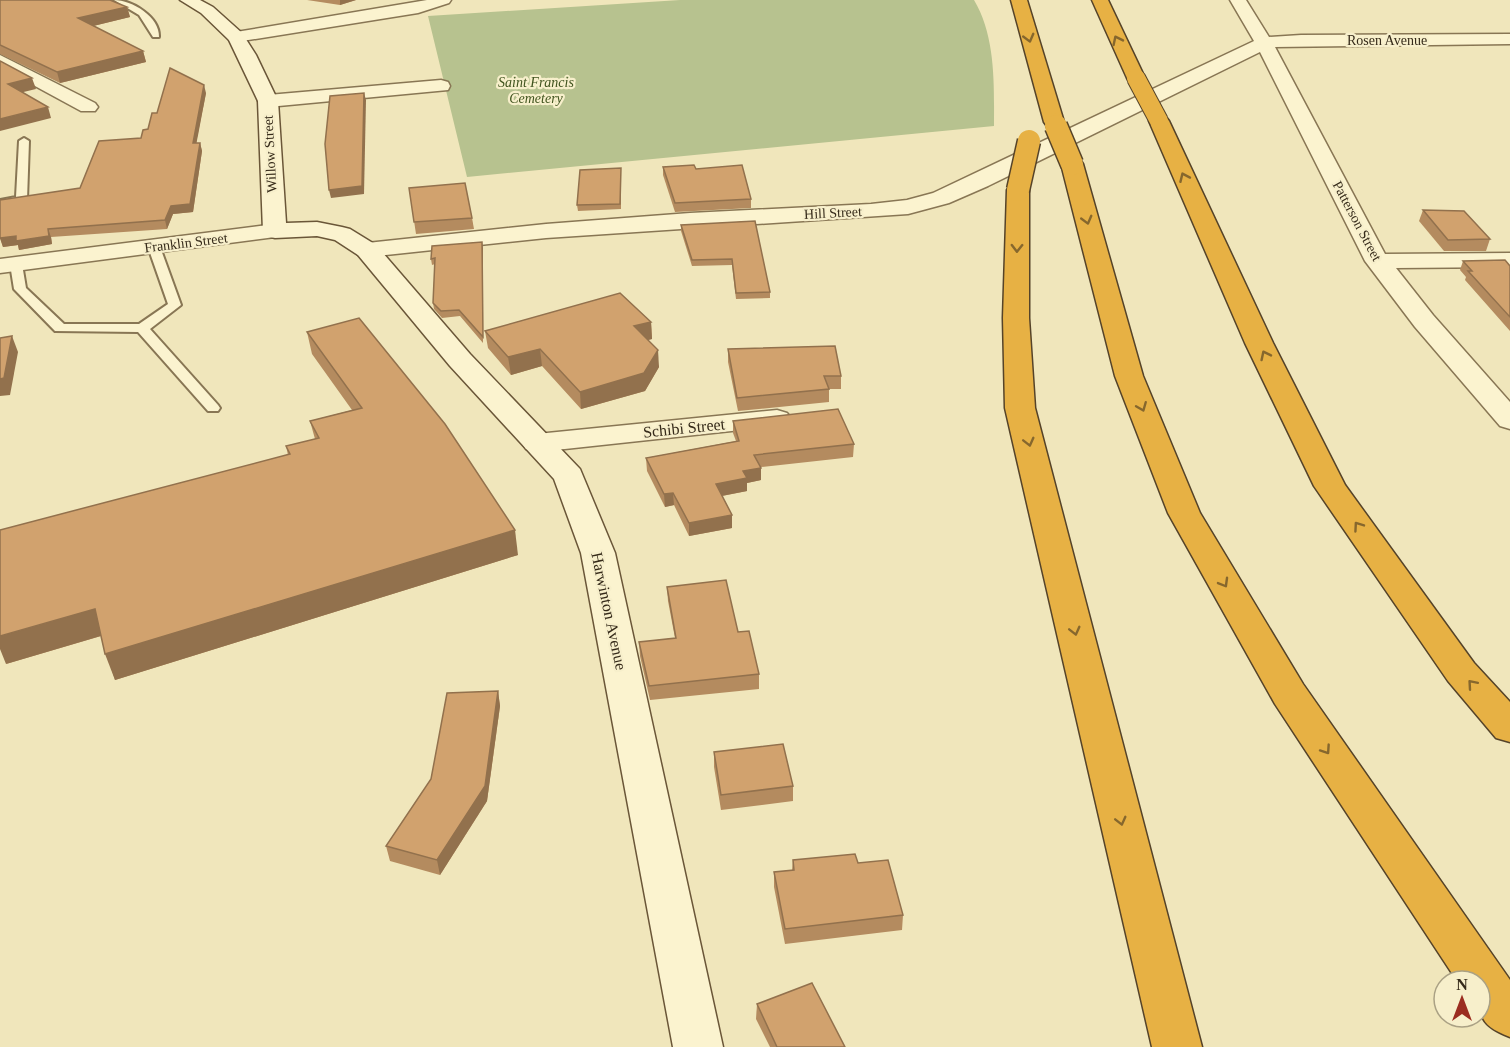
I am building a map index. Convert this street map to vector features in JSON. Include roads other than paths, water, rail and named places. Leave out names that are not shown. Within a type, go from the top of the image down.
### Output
[{"type":"highway","points":[[1019,0],[1039,77],[1054,122],[1072,164],[1129,376],[1184,513],[1288,694],[1492,994],[1510,1015]]},
{"type":"highway","points":[[1100,0],[1136,78],[1159,121],[1259,343],[1330,486],[1461,672],[1510,728]]},
{"type":"highway","points":[[1039,77],[1029,141],[1018,190],[1016,318],[1020,408],[1176,1047]]},
{"type":"street","name":"Willow Street","points":[[188,0],[207,10],[236,37],[268,101],[275,231]]},
{"type":"street","points":[[236,37],[418,8],[443,0]]},
{"type":"street","name":"Patterson Street","points":[[1238,0],[1264,43],[1377,261],[1424,321],[1510,420]]},
{"type":"street","name":"Rosen Avenue","points":[[1264,43],[1301,40],[1510,39]]},
{"type":"street","name":"Hill Street","points":[[367,250],[579,228],[908,207],[941,198],[1264,43]]},
{"type":"street","points":[[0,60],[88,107]]},
{"type":"street","points":[[268,101],[441,86]]},
{"type":"street","name":"Franklin Street","points":[[8,266],[275,231],[326,231],[342,234],[367,250]]},
{"type":"street","name":"Harwinton Avenue","points":[[367,250],[460,360],[569,476],[598,553],[698,1047]]},
{"type":"street","points":[[1377,261],[1510,260]]},
{"type":"street","name":"Schibi Street","points":[[537,443],[807,416]]},
{"type":"lane","points":[[118,0],[137,9],[151,21],[156,34]]},
{"type":"lane","points":[[0,203],[21,200],[24,141]]},
{"type":"lane","points":[[8,266],[20,289],[60,328],[142,328],[175,305],[154,247]]},
{"type":"lane","points":[[142,328],[213,408]]},
{"type":"park label","name":"Saint Francis Cemetery","points":[[536,90]]}]
